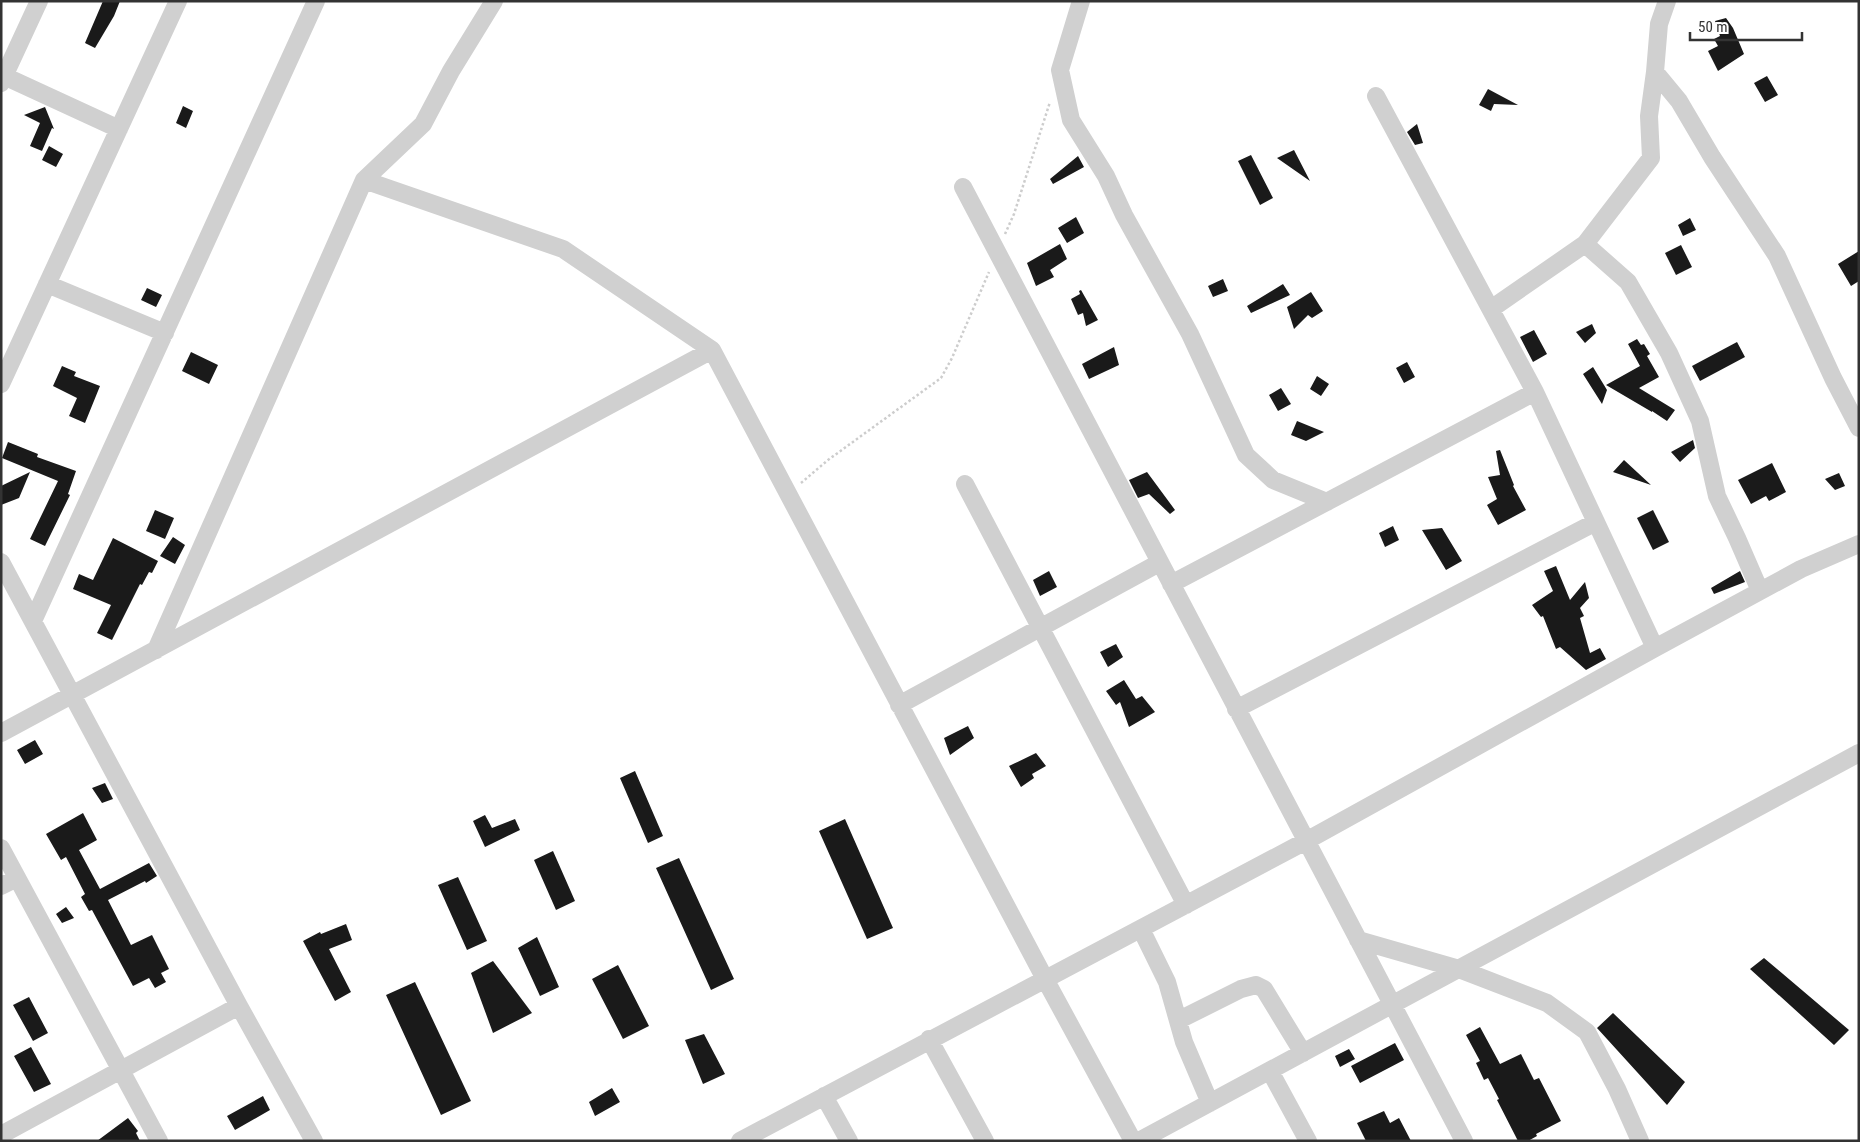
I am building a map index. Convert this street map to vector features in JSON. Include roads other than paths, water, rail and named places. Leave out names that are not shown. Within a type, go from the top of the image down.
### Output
[{"type":"street","points":[[1,384],[178,1]]},
{"type":"street","points":[[33,621],[316,1]]},
{"type":"street","points":[[156,650],[364,180],[423,124],[451,71],[494,1]]},
{"type":"street","points":[[1081,1],[1060,70],[1071,120],[1106,176],[1124,216],[1190,334],[1246,454],[1273,480],[1327,502]]},
{"type":"street","points":[[1490,309],[1585,244],[1650,158],[1649,116],[1659,24],[1667,1]]},
{"type":"street","points":[[36,2],[3,80],[119,129]]},
{"type":"street","points":[[1655,72],[1679,101],[1712,158],[1777,256],[1833,378],[1859,428]]},
{"type":"street","points":[[1376,96],[1535,392],[1655,648]]},
{"type":"street","points":[[364,180],[564,249],[712,350],[1132,1141]]},
{"type":"street","points":[[963,187],[1464,1141]]},
{"type":"street","points":[[1585,244],[1628,282],[1669,353],[1700,422],[1717,496],[1760,591]]},
{"type":"street","points":[[47,284],[164,333]]},
{"type":"street","points":[[1,733],[712,350]]},
{"type":"street","points":[[1171,584],[1535,392]]},
{"type":"street","points":[[965,484],[1186,905]]},
{"type":"street","points":[[1236,709],[1596,522]]},
{"type":"street","points":[[740,1141],[929,1039],[1306,841],[1801,569],[1859,544]]},
{"type":"street","points":[[1,562],[239,1006],[314,1141]]},
{"type":"street","points":[[899,705],[1159,563]]},
{"type":"street","points":[[1139,1141],[1859,753]]},
{"type":"street","points":[[1,848],[159,1141]]},
{"type":"street","points":[[1,886],[17,878]]},
{"type":"street","points":[[1140,929],[1167,982],[1184,1042],[1210,1103]]},
{"type":"street","points":[[1358,940],[1459,969],[1547,1003],[1587,1032],[1617,1088],[1640,1141]]},
{"type":"street","points":[[1178,1020],[1241,989],[1256,985],[1264,989],[1303,1053]]},
{"type":"street","points":[[4,1133],[239,1006]]},
{"type":"street","points":[[929,1039],[985,1141]]},
{"type":"street","points":[[1270,1070],[1308,1141]]},
{"type":"street","points":[[824,1096],[849,1141]]}]
